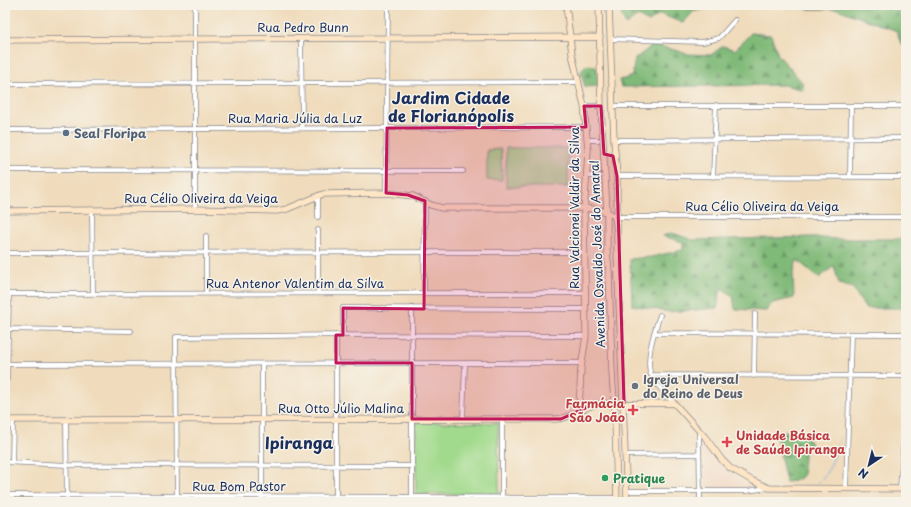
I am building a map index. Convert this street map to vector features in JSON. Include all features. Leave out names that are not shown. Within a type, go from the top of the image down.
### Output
[{"type":"main road","name":"Rua Valcionei Valdir da Silva","points":[[566,5],[578,82],[584,106],[587,140],[584,252],[586,336],[582,363],[579,412]]},
{"type":"main road","name":"Avenida Osvaldo José do Amaral","points":[[599,5],[617,500]]},
{"type":"main road","name":"Avenida Osvaldo José do Amaral","points":[[609,5],[614,140],[617,176],[617,230],[626,455],[626,502]]},
{"type":"main road","name":"Rua Pedro Bunn","points":[[5,40],[600,37]]},
{"type":"main road","points":[[604,160],[608,154],[612,156],[617,176]]},
{"type":"main road","name":"Rua Célio Oliveira da Veiga","points":[[5,211],[195,209],[282,210],[318,195],[386,193],[408,194],[434,207],[442,208],[585,208],[607,212]]},
{"type":"main road","points":[[607,212],[614,218],[617,230]]},
{"type":"main road","points":[[609,271],[612,277],[613,293],[615,294],[619,291]]},
{"type":"main road","name":"Rua Otto Júlio Malina","points":[[5,420],[561,419],[569,417],[590,406],[624,403],[674,403]]},
{"type":"main road","points":[[674,403],[722,460],[730,468],[753,482],[769,488],[903,489]]},
{"type":"main road","points":[[617,500],[622,499],[626,502]]},
{"type":"street","points":[[195,5],[195,209]]},
{"type":"street","points":[[386,193],[388,5]]},
{"type":"street","points":[[610,39],[704,42],[719,38],[736,20]]},
{"type":"street","points":[[301,38],[302,128]]},
{"type":"street","points":[[5,84],[578,82]]},
{"type":"street","points":[[713,176],[716,105]]},
{"type":"street","points":[[584,106],[602,106]]},
{"type":"street","points":[[613,106],[906,106]]},
{"type":"street","points":[[850,176],[851,106]]},
{"type":"street","name":"Rua Maria Júlia da Luz","points":[[5,130],[586,126]]},
{"type":"street","points":[[614,140],[715,138],[906,138]]},
{"type":"street","points":[[587,140],[598,140]]},
{"type":"street","points":[[5,170],[463,171]]},
{"type":"street","points":[[587,176],[600,176]]},
{"type":"street","points":[[617,176],[906,177]]},
{"type":"street","points":[[318,195],[318,217]]},
{"type":"street","points":[[424,202],[424,293]]},
{"type":"street","points":[[92,210],[93,294]]},
{"type":"street","name":"Rua Célio Oliveira da Veiga","points":[[617,216],[906,217]]},
{"type":"street","points":[[318,230],[318,293]]},
{"type":"street","points":[[206,236],[206,293]]},
{"type":"street","points":[[5,253],[584,252]]},
{"type":"street","name":"Rua Antenor Valentim da Silva","points":[[7,294],[585,293]]},
{"type":"street","points":[[7,294],[7,379]]},
{"type":"street","points":[[343,335],[342,308],[585,309]]},
{"type":"street","points":[[412,308],[412,497]]},
{"type":"street","points":[[754,376],[755,314]]},
{"type":"street","points":[[660,315],[650,350],[651,375],[674,403]]},
{"type":"street","points":[[7,330],[131,331]]},
{"type":"street","points":[[654,333],[906,334]]},
{"type":"street","points":[[846,488],[851,334]]},
{"type":"street","points":[[177,502],[176,337],[336,335],[586,336]]},
{"type":"street","points":[[336,335],[336,502]]},
{"type":"street","points":[[6,364],[582,363]]},
{"type":"street","points":[[262,364],[262,502]]},
{"type":"street","points":[[463,419],[465,364]]},
{"type":"street","points":[[651,375],[906,376]]},
{"type":"street","points":[[502,419],[502,500]]},
{"type":"street","points":[[12,462],[13,420]]},
{"type":"street","points":[[66,420],[67,502]]},
{"type":"street","points":[[699,431],[700,502]]},
{"type":"street","points":[[903,489],[904,439]]},
{"type":"street","points":[[626,455],[699,454]]},
{"type":"street","points":[[5,462],[67,465],[412,466]]},
{"type":"street","points":[[627,491],[754,490],[769,488]]},
{"type":"street","name":"Rua Bom Pastor","points":[[5,495],[412,497],[502,500],[617,500]]},
{"type":"highlighted area","points":[[584,106],[601,106],[604,154],[613,156],[617,176],[624,403],[590,406],[561,419],[412,419],[412,363],[336,363],[336,335],[343,335],[343,308],[424,309],[425,201],[408,195],[386,193],[387,128],[586,127]]},
{"type":"shaded area","points":[[706,443],[720,463],[730,472],[751,486],[751,488],[704,488],[703,444]]},
{"type":"green space","points":[[619,5],[717,5],[716,7],[694,11],[683,23],[660,14],[649,22],[638,16],[626,25],[619,9]]},
{"type":"green space","points":[[801,5],[906,5],[906,46],[901,44],[897,31],[837,9],[807,9]]},
{"type":"green space","points":[[751,33],[771,35],[778,55],[802,82],[803,90],[785,85],[621,87],[619,80],[632,76],[635,59],[653,45],[686,54],[711,55],[723,46],[735,50]]},
{"type":"green space","points":[[590,65],[597,68],[598,86],[585,87],[581,72],[585,66]]},
{"type":"green space","points":[[506,148],[568,148],[568,187],[506,187]]},
{"type":"green space","points":[[501,149],[502,180],[487,180],[487,150]]},
{"type":"green space","points":[[672,233],[693,240],[811,237],[836,239],[906,239],[906,308],[865,308],[853,288],[839,284],[834,266],[819,278],[797,260],[793,274],[794,298],[772,303],[766,311],[735,309],[733,296],[721,288],[717,308],[670,312],[632,305],[630,259],[651,257],[683,250],[683,242],[663,236]]},
{"type":"green space","points":[[416,422],[498,423],[499,494],[416,494]]},
{"type":"green space","points":[[785,431],[807,433],[808,439],[812,446],[804,453],[803,476],[794,481],[786,482],[776,435]]},
{"type":"waterway","points":[[818,483],[829,468],[840,438]]},
{"type":"place","name":"Seal Floripa","points":[[66,133]]},
{"type":"place","name":"Igreja Universal do Reino de Deus","points":[[635,386]]},
{"type":"place","name":"Farmácia São João","points":[[633,410]]},
{"type":"place","name":"Unidade Básica de Saúde Ipiranga","points":[[727,442]]},
{"type":"place","name":"Pratique","points":[[605,478]]},
{"type":"district","name":"Jardim Cidade de Florianópolis","points":[[451,106]]},
{"type":"district","name":"Ipiranga","points":[[299,442]]}]
